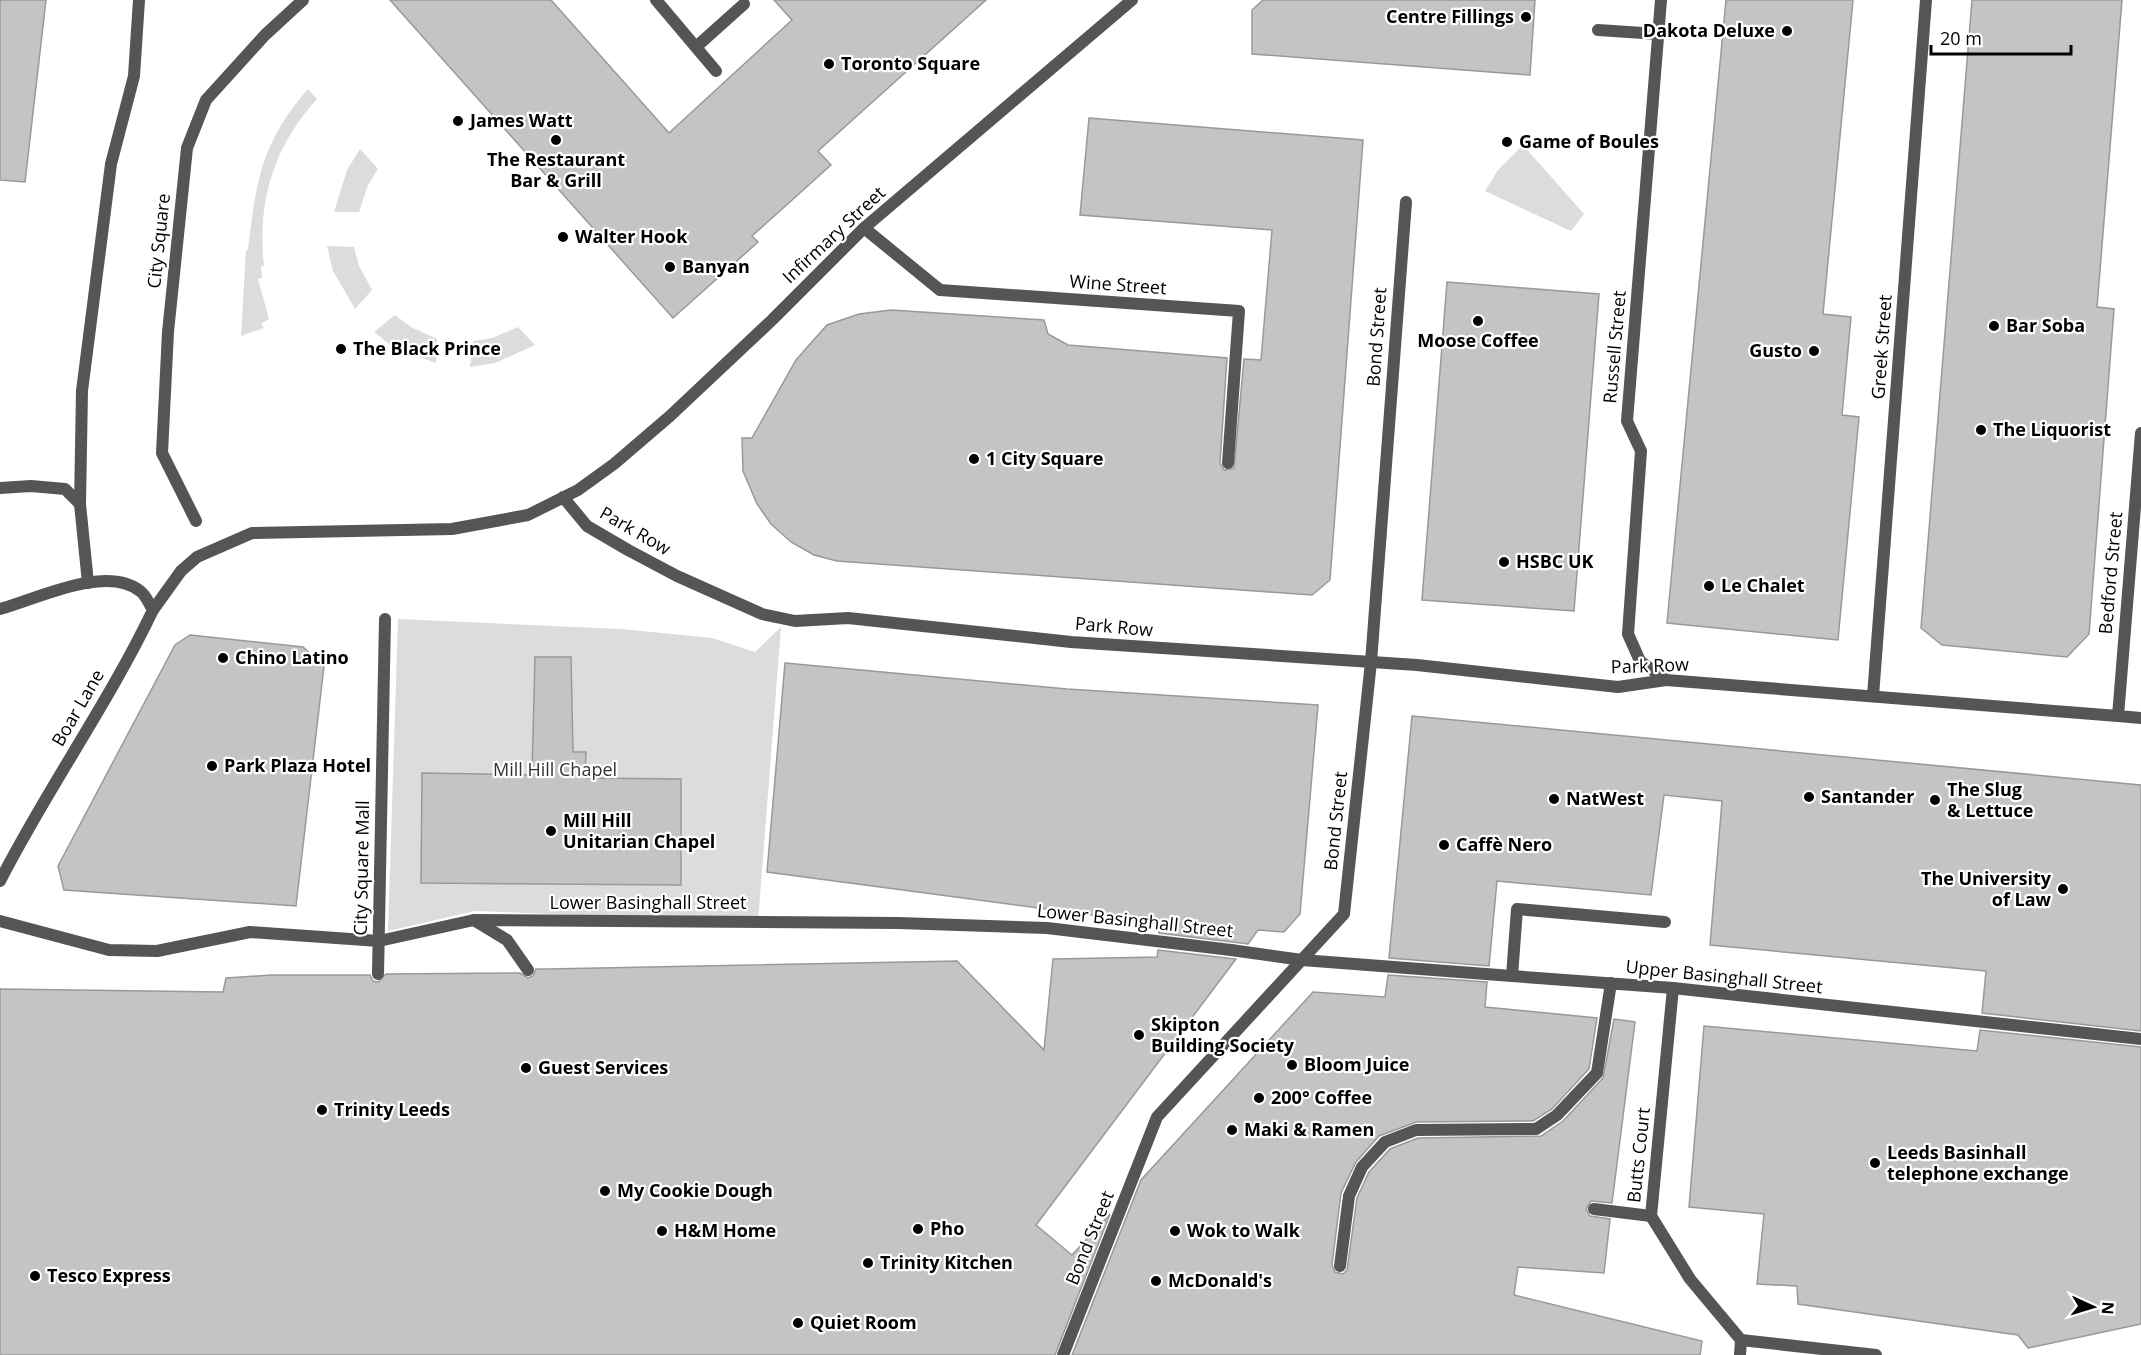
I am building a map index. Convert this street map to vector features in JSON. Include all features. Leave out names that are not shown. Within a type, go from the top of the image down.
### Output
[{"type":"street","points":[[93,582],[80,504],[82,391],[111,164],[134,76],[139,0]]},
{"type":"street","name":"City Square","points":[[196,522],[162,453],[168,332],[187,148],[206,100],[265,35],[303,0]]},
{"type":"street","points":[[656,0],[716,71]]},
{"type":"street","name":"Infirmary Street","points":[[563,497],[614,464],[670,416],[772,320],[864,228],[1132,0]]},
{"type":"street","name":"Russell Street","points":[[1661,0],[1627,421],[1641,451],[1628,634],[1640,661],[1666,680]]},
{"type":"street","name":"Greek Street","points":[[1873,696],[1926,0]]},
{"type":"street","points":[[696,47],[744,4]]},
{"type":"street","points":[[1598,30],[1658,34]]},
{"type":"street","name":"Bond Street","points":[[1063,1355],[1157,1117],[1344,914],[1371,662],[1406,202]]},
{"type":"street","name":"Wine Street","points":[[864,228],[940,290],[1239,311],[1228,463]]},
{"type":"street","name":"Bedford Street","points":[[2118,716],[2141,433]]},
{"type":"street","points":[[0,488],[32,486],[65,489],[80,504]]},
{"type":"street","points":[[0,609],[93,582],[120,582],[141,591],[153,610],[181,571],[197,557],[252,533],[452,529],[528,515],[563,497]]},
{"type":"street","name":"Park Row","points":[[563,497],[587,526],[628,550],[677,576],[762,614],[795,621],[848,618],[1071,642],[1371,662],[1618,687],[1666,680],[2141,718]]},
{"type":"street","name":"Boar Lane","points":[[0,881],[31,821],[138,641],[153,610]]},
{"type":"street","name":"City Square Mall","points":[[378,974],[385,619]]},
{"type":"street","points":[[1512,976],[1517,909],[1665,922]]},
{"type":"street","points":[[474,920],[507,940],[528,970]]},
{"type":"street","name":"Lower Basinghall Street","points":[[0,921],[109,950],[158,951],[205,944],[250,932],[379,941],[474,920],[899,923],[1047,928],[1302,960]]},
{"type":"street","name":"Upper Basinghall Street","points":[[1302,960],[1673,988],[2141,1039]]},
{"type":"street","points":[[1340,1266],[1349,1196],[1362,1167],[1385,1142],[1416,1130],[1536,1129],[1557,1116],[1597,1073],[1611,984]]},
{"type":"street","name":"Butts Court","points":[[1673,988],[1651,1216],[1690,1279],[1742,1341]]},
{"type":"street","points":[[1594,1209],[1651,1216]]},
{"type":"street","points":[[1740,1355],[1742,1341],[1876,1355]]},
{"type":"green space","points":[[308,89],[317,99],[289,136],[271,177],[266,198],[262,242],[264,265],[261,267],[262,278],[258,279],[269,319],[261,324],[264,328],[241,336],[246,250],[248,250],[254,203],[263,164],[280,127]]},
{"type":"green space","points":[[1523,145],[1584,214],[1571,231],[1485,191],[1498,170]]},
{"type":"green space","points":[[360,149],[378,169],[368,185],[359,212],[334,212],[347,170]]},
{"type":"green space","points":[[327,246],[354,247],[359,266],[372,290],[355,309],[333,271]]},
{"type":"green space","points":[[395,315],[411,327],[437,339],[436,363],[394,348],[374,332]]},
{"type":"green space","points":[[518,327],[535,345],[495,363],[470,367],[473,341],[492,338]]},
{"type":"green space","name":"Mill Hill Chapel","points":[[398,619],[621,629],[712,638],[755,652],[781,627],[758,922],[475,911],[388,931]]},
{"type":"building","points":[[0,0],[46,0],[25,182],[0,180]]},
{"type":"building","points":[[390,0],[551,0],[669,133],[792,20],[774,0],[986,0],[818,151],[831,165],[752,236],[758,242],[673,318]]},
{"type":"building","points":[[1263,0],[1535,0],[1530,75],[1252,54],[1252,10]]},
{"type":"building","points":[[1726,0],[1853,0],[1823,314],[1851,317],[1842,415],[1859,417],[1838,640],[1667,623]]},
{"type":"building","points":[[1972,0],[2122,0],[2097,307],[2114,309],[2089,634],[2067,657],[1942,645],[1921,628]]},
{"type":"building","points":[[1089,118],[1363,140],[1330,580],[1312,595],[837,561],[814,555],[791,542],[771,524],[757,504],[743,471],[742,438],[752,438],[796,360],[827,325],[859,314],[891,310],[1044,320],[1048,334],[1068,345],[1227,358],[1220,463],[1224,470],[1234,468],[1244,359],[1261,360],[1272,230],[1080,215]]},
{"type":"building","points":[[1447,282],[1599,294],[1574,611],[1422,600]]},
{"type":"building","name":"Park Plaza Hotel","points":[[190,635],[303,647],[324,666],[296,906],[64,890],[58,866],[175,645]]},
{"type":"building","name":"Mill Hill Unitarian Chapel","points":[[535,657],[571,657],[573,752],[586,752],[585,778],[681,779],[681,885],[421,883],[422,773],[532,775]]},
{"type":"building","points":[[785,663],[1067,689],[1318,705],[1300,914],[1284,932],[1258,930],[1248,944],[1159,933],[1159,924],[767,872]]},
{"type":"building","points":[[1412,716],[2141,785],[2141,1031],[1982,1013],[1986,971],[1710,945],[1722,801],[1664,795],[1651,895],[1497,881],[1489,966],[1389,958]]},
{"type":"building","points":[[1158,950],[1236,959],[1036,1225],[1072,1255],[1110,1214],[1055,1355],[0,1355],[0,989],[223,992],[226,978],[271,975],[370,975],[373,981],[378,982],[386,974],[520,973],[528,978],[533,976],[536,969],[957,961],[1044,1050],[1053,959],[1157,957]]},
{"type":"building","points":[[1388,975],[1487,982],[1485,1007],[1597,1018],[1589,1069],[1552,1109],[1533,1121],[1416,1122],[1379,1136],[1356,1162],[1341,1193],[1332,1265],[1335,1272],[1343,1274],[1347,1270],[1357,1198],[1369,1172],[1390,1149],[1418,1138],[1541,1136],[1563,1121],[1603,1078],[1614,1019],[1635,1022],[1612,1203],[1591,1201],[1586,1209],[1590,1216],[1610,1219],[1604,1273],[1518,1267],[1514,1295],[1702,1341],[1700,1355],[1072,1355],[1141,1180],[1313,992],[1385,997]]},
{"type":"building","name":"Leeds Basinhall telephone exchange","points":[[1704,1026],[1977,1051],[1980,1030],[2141,1047],[2141,1324],[2028,1348],[2018,1335],[1798,1304],[1797,1286],[1757,1284],[1764,1214],[1689,1207]]},
{"type":"place","name":"Centre Fillings","points":[[1526,17]]},
{"type":"place","name":"Dakota Deluxe","points":[[1787,31]]},
{"type":"place","name":"Toronto Square","points":[[829,64]]},
{"type":"place","name":"James Watt","points":[[458,121]]},
{"type":"place","name":"The Restaurant Bar & Grill","points":[[556,140]]},
{"type":"place","name":"Game of Boules","points":[[1507,142]]},
{"type":"place","name":"Walter Hook","points":[[563,237]]},
{"type":"place","name":"Banyan","points":[[670,267]]},
{"type":"place","name":"Moose Coffee","points":[[1478,321]]},
{"type":"place","name":"Bar Soba","points":[[1994,326]]},
{"type":"place","name":"The Black Prince","points":[[341,349]]},
{"type":"place","name":"Gusto","points":[[1814,351]]},
{"type":"place","name":"The Liquorist","points":[[1981,430]]},
{"type":"place","name":"1 City Square","points":[[974,459]]},
{"type":"place","name":"HSBC UK","points":[[1504,562]]},
{"type":"place","name":"Le Chalet","points":[[1709,586]]},
{"type":"place","name":"Chino Latino","points":[[223,658]]},
{"type":"place","name":"Park Plaza Hotel","points":[[212,766]]},
{"type":"place","name":"Santander","points":[[1809,797]]},
{"type":"place","name":"NatWest","points":[[1554,799]]},
{"type":"place","name":"The Slug & Lettuce","points":[[1935,800]]},
{"type":"place","name":"Mill Hill Unitarian Chapel","points":[[551,831]]},
{"type":"place","name":"Caffè Nero","points":[[1444,845]]},
{"type":"place","name":"The University of Law","points":[[2063,889]]},
{"type":"place","name":"Skipton Building Society","points":[[1139,1035]]},
{"type":"place","name":"Bloom Juice","points":[[1292,1065]]},
{"type":"place","name":"Guest Services","points":[[526,1068]]},
{"type":"place","name":"200° Coffee","points":[[1259,1098]]},
{"type":"place","name":"Trinity Leeds","points":[[322,1110]]},
{"type":"place","name":"Maki & Ramen","points":[[1232,1130]]},
{"type":"place","name":"Leeds Basinhall telephone exchange","points":[[1875,1163]]},
{"type":"place","name":"My Cookie Dough","points":[[605,1191]]},
{"type":"place","name":"Pho","points":[[918,1229]]},
{"type":"place","name":"H&M Home","points":[[662,1231]]},
{"type":"place","name":"Wok to Walk","points":[[1175,1231]]},
{"type":"place","name":"Trinity Kitchen","points":[[868,1263]]},
{"type":"place","name":"Tesco Express","points":[[35,1276]]},
{"type":"place","name":"McDonald's","points":[[1156,1281]]},
{"type":"place","name":"Quiet Room","points":[[798,1323]]}]
